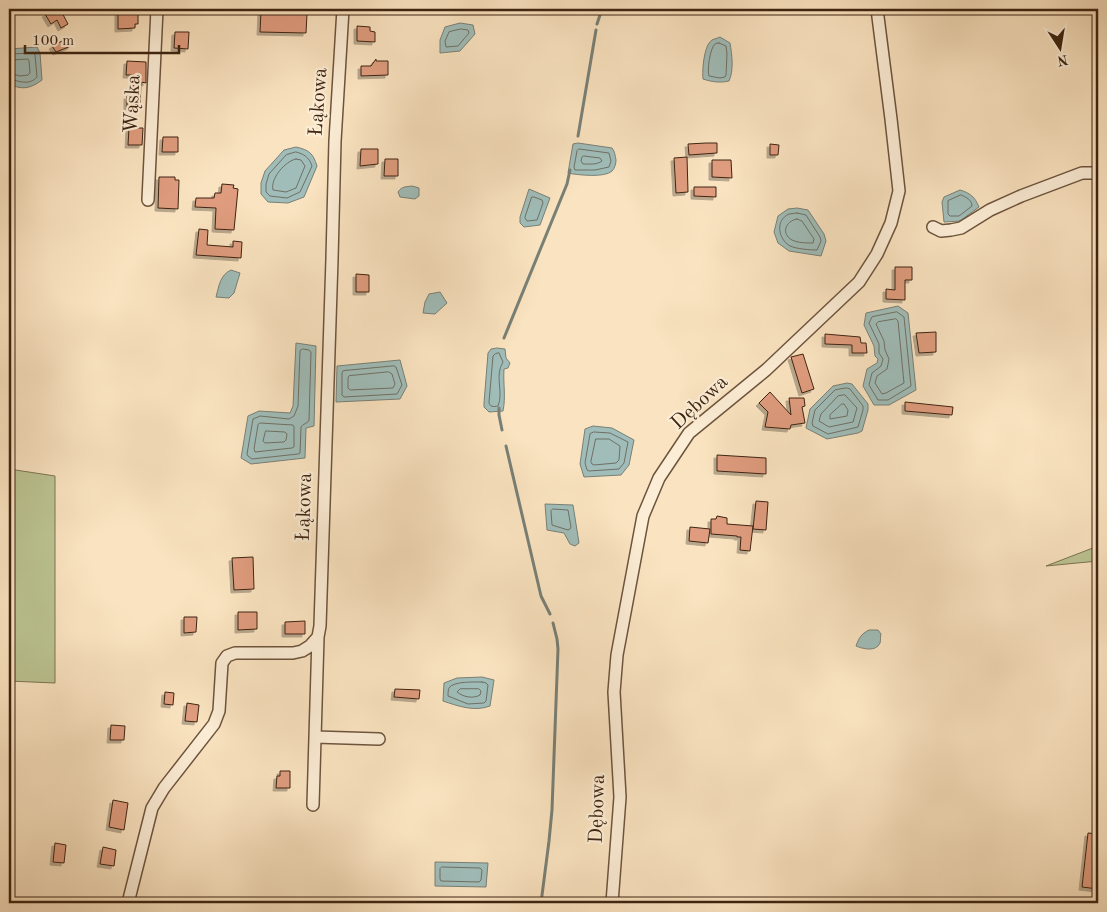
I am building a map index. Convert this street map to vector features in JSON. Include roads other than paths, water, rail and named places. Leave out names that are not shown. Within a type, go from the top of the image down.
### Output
[{"type":"street","name":"Wąska","points":[[148,200],[156,9]]},
{"type":"street","name":"Łąkowa","points":[[313,805],[329,368],[335,141],[343,9]]},
{"type":"street","name":"Dębowa","points":[[612,903],[620,797],[614,692],[616,655],[643,516],[659,478],[689,432],[766,370],[859,282],[877,254],[888,231],[899,192],[877,9]]},
{"type":"street","points":[[933,227],[941,231],[961,228],[990,210],[1021,196],[1082,173],[1098,174]]},
{"type":"street","points":[[128,903],[152,808],[164,788],[214,724],[219,711],[222,663],[227,656],[235,653],[293,653],[302,651],[310,646],[318,637]]},
{"type":"street","points":[[315,737],[379,739]]},
{"type":"water","points":[[460,23],[473,25],[475,34],[460,51],[440,53],[440,40],[445,27]]},
{"type":"water","points":[[720,37],[730,43],[732,57],[731,77],[729,81],[722,82],[703,79],[703,64],[707,47],[712,40]]},
{"type":"water","points":[[37,47],[40,53],[42,80],[26,88],[9,84],[9,49]]},
{"type":"water","points":[[578,143],[612,148],[616,160],[613,170],[603,175],[568,173],[573,144]]},
{"type":"water","points":[[296,147],[310,153],[317,166],[304,197],[288,203],[268,202],[261,194],[261,183],[265,171],[284,150]]},
{"type":"water","points":[[412,186],[419,188],[419,196],[415,199],[400,197],[398,192],[401,189]]},
{"type":"water","points":[[529,189],[550,198],[540,225],[524,227],[520,223],[520,217]]},
{"type":"water","points":[[960,190],[972,196],[979,207],[960,221],[944,222],[942,202],[944,197]]},
{"type":"water","points":[[788,209],[808,210],[824,234],[826,241],[821,256],[789,251],[778,243],[774,232],[778,216]]},
{"type":"water","points":[[231,270],[240,273],[234,293],[229,298],[216,297],[222,278]]},
{"type":"water","points":[[440,292],[447,303],[435,314],[423,313],[429,294]]},
{"type":"water","points":[[898,306],[908,313],[916,390],[889,405],[874,405],[863,386],[867,369],[877,363],[878,359],[875,356],[874,346],[864,325],[866,313]]},
{"type":"water","points":[[296,343],[316,346],[314,426],[306,428],[305,458],[251,464],[241,458],[248,416],[259,411],[290,413],[293,406]]},
{"type":"water","points":[[491,349],[505,349],[506,358],[510,363],[508,368],[504,369],[503,411],[489,412],[484,407],[488,353]]},
{"type":"water","points":[[400,360],[407,386],[400,399],[336,402],[337,366]]},
{"type":"water","points":[[847,383],[852,384],[868,404],[862,431],[827,439],[806,428],[810,409],[833,386]]},
{"type":"water","points":[[593,426],[612,428],[634,440],[629,465],[621,475],[584,477],[580,464],[585,429]]},
{"type":"water","points":[[545,504],[573,505],[579,543],[575,546],[570,544],[564,533],[547,530]]},
{"type":"water","points":[[869,630],[878,630],[881,634],[878,646],[869,649],[856,646],[861,636]]},
{"type":"water","points":[[482,677],[494,680],[490,706],[472,708],[443,701],[444,683],[457,678]]},
{"type":"water","points":[[435,862],[488,863],[486,887],[435,886]]},
{"type":"waterway","points":[[597,24],[602,9]]},
{"type":"waterway","points":[[578,136],[596,30]]},
{"type":"waterway","points":[[504,338],[567,184],[570,170]]},
{"type":"waterway","points":[[499,408],[502,430]]},
{"type":"waterway","points":[[506,446],[541,596],[550,614]]},
{"type":"waterway","points":[[541,903],[552,810],[558,649],[553,623]]}]
